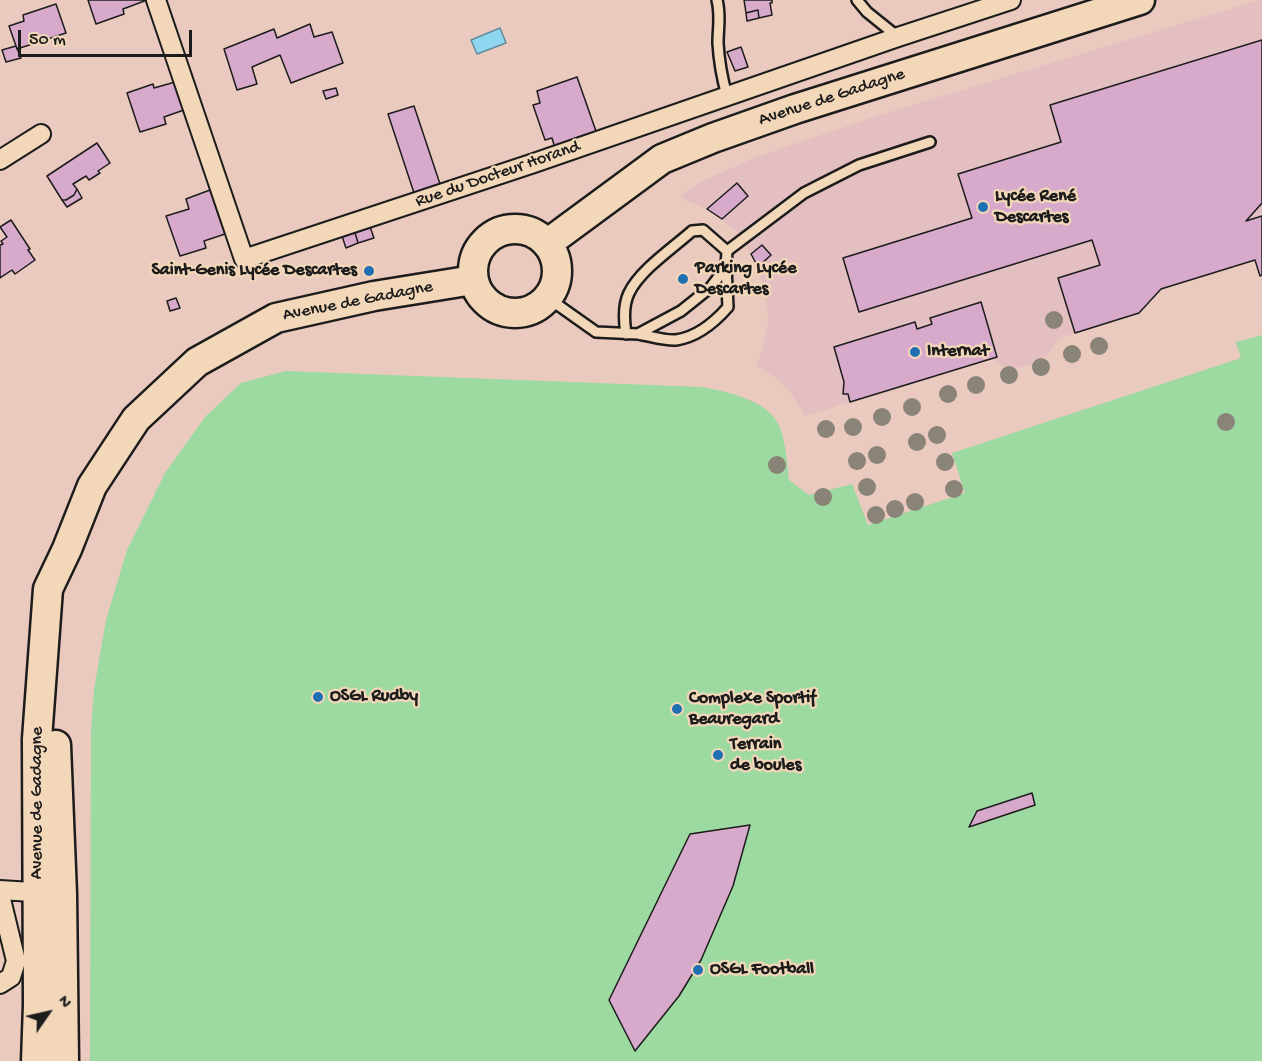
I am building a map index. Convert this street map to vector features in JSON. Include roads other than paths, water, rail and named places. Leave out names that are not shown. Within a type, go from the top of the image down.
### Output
[{"type":"main road","name":"Avenue de Gadagne","points":[[548,243],[662,159],[712,138],[829,98],[1140,0]]},
{"type":"main road","points":[[507,229],[529,231],[548,243],[558,267],[556,283],[548,298],[539,306],[529,312],[505,313],[485,301],[477,291],[472,269],[479,248],[496,233],[507,229]]},
{"type":"main road","name":"Avenue de Gadagne","points":[[36,1061],[38,1005],[50,893],[54,707],[67,549],[92,486],[136,419],[197,362],[276,318],[374,296],[473,280]]},
{"type":"main road","name":"Avenue de Gadagne","points":[[50,893],[64,1061]]},
{"type":"street","name":"Rue du Docteur Horand","points":[[156,0],[244,259],[534,163],[1011,0]]},
{"type":"street","points":[[0,160],[41,134]]},
{"type":"street","points":[[0,984],[11,977],[16,961],[0,892],[50,893]]},
{"type":"lane","points":[[717,0],[721,16],[718,40],[720,72],[727,96]]},
{"type":"lane","points":[[857,0],[867,12],[898,37]]},
{"type":"lane","points":[[548,298],[596,332],[638,334],[675,340],[690,336],[718,319],[728,307],[727,251],[804,193],[859,165],[930,142]]},
{"type":"lane","points":[[626,334],[624,317],[628,294],[639,277],[692,231],[703,230],[727,251]]},
{"type":"lane","points":[[638,334],[681,311],[711,287],[726,267]]},
{"type":"water","points":[[500,28],[506,43],[477,54],[471,40]]},
{"type":"place","name":"Lycée René Descartes","points":[[983,207]]},
{"type":"place","name":"Saint-Genis Lycée Descartes","points":[[369,271]]},
{"type":"place","name":"Parking Lycée Descartes","points":[[683,279]]},
{"type":"place","name":"Internat","points":[[915,352]]},
{"type":"place","name":"OSGL Rudby","points":[[318,697]]},
{"type":"place","name":"Complexe Sportif Beauregard","points":[[677,709]]},
{"type":"place","name":"Terrain de boules","points":[[718,755]]},
{"type":"place","name":"OSGL Football","points":[[698,970]]}]
